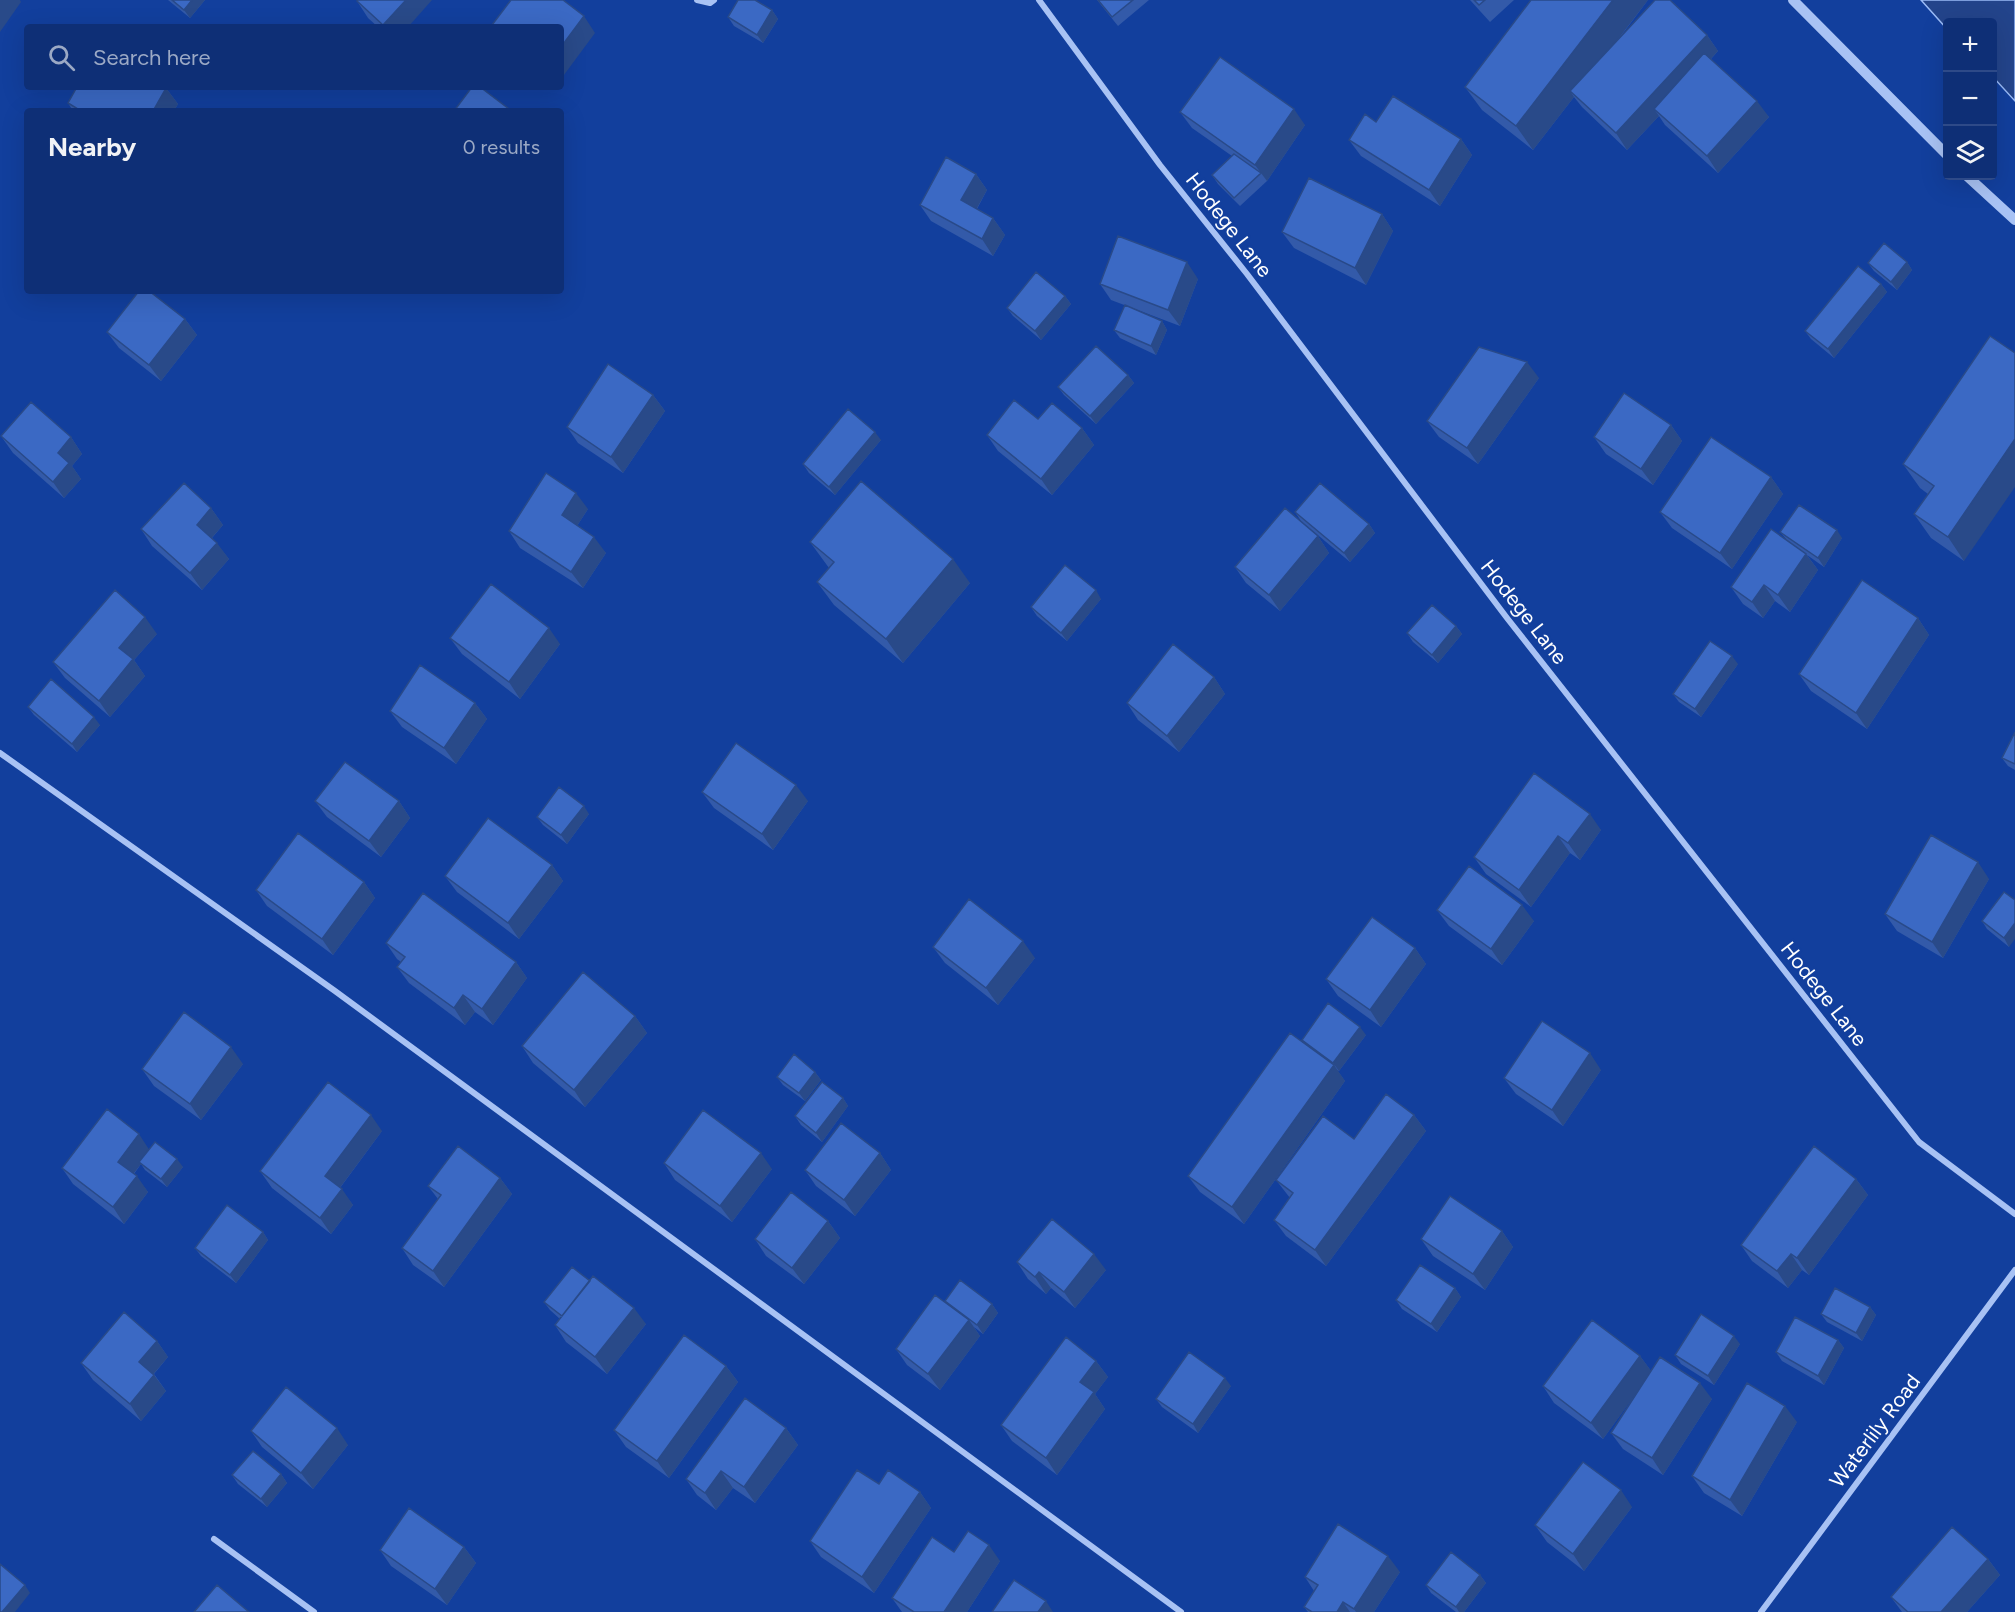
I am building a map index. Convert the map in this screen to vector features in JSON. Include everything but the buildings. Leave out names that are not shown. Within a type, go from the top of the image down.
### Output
[{"type":"street","points":[[697,0],[712,2]]},
{"type":"street","name":"Hodege Lane","points":[[1039,0],[1160,165],[1254,284],[1507,618],[1919,1142],[2015,1214]]},
{"type":"street","points":[[1793,0],[1943,152]]},
{"type":"street","points":[[1971,180],[2015,220]]},
{"type":"street","points":[[0,753],[335,991],[1181,1612]]},
{"type":"street","name":"Waterlily Road","points":[[1761,1612],[2015,1270]]},
{"type":"street","points":[[214,1539],[314,1612]]},
{"type":"water","points":[[1921,0],[2015,0],[2015,101],[1997,81],[1997,18],[1943,18],[1943,25]]}]
